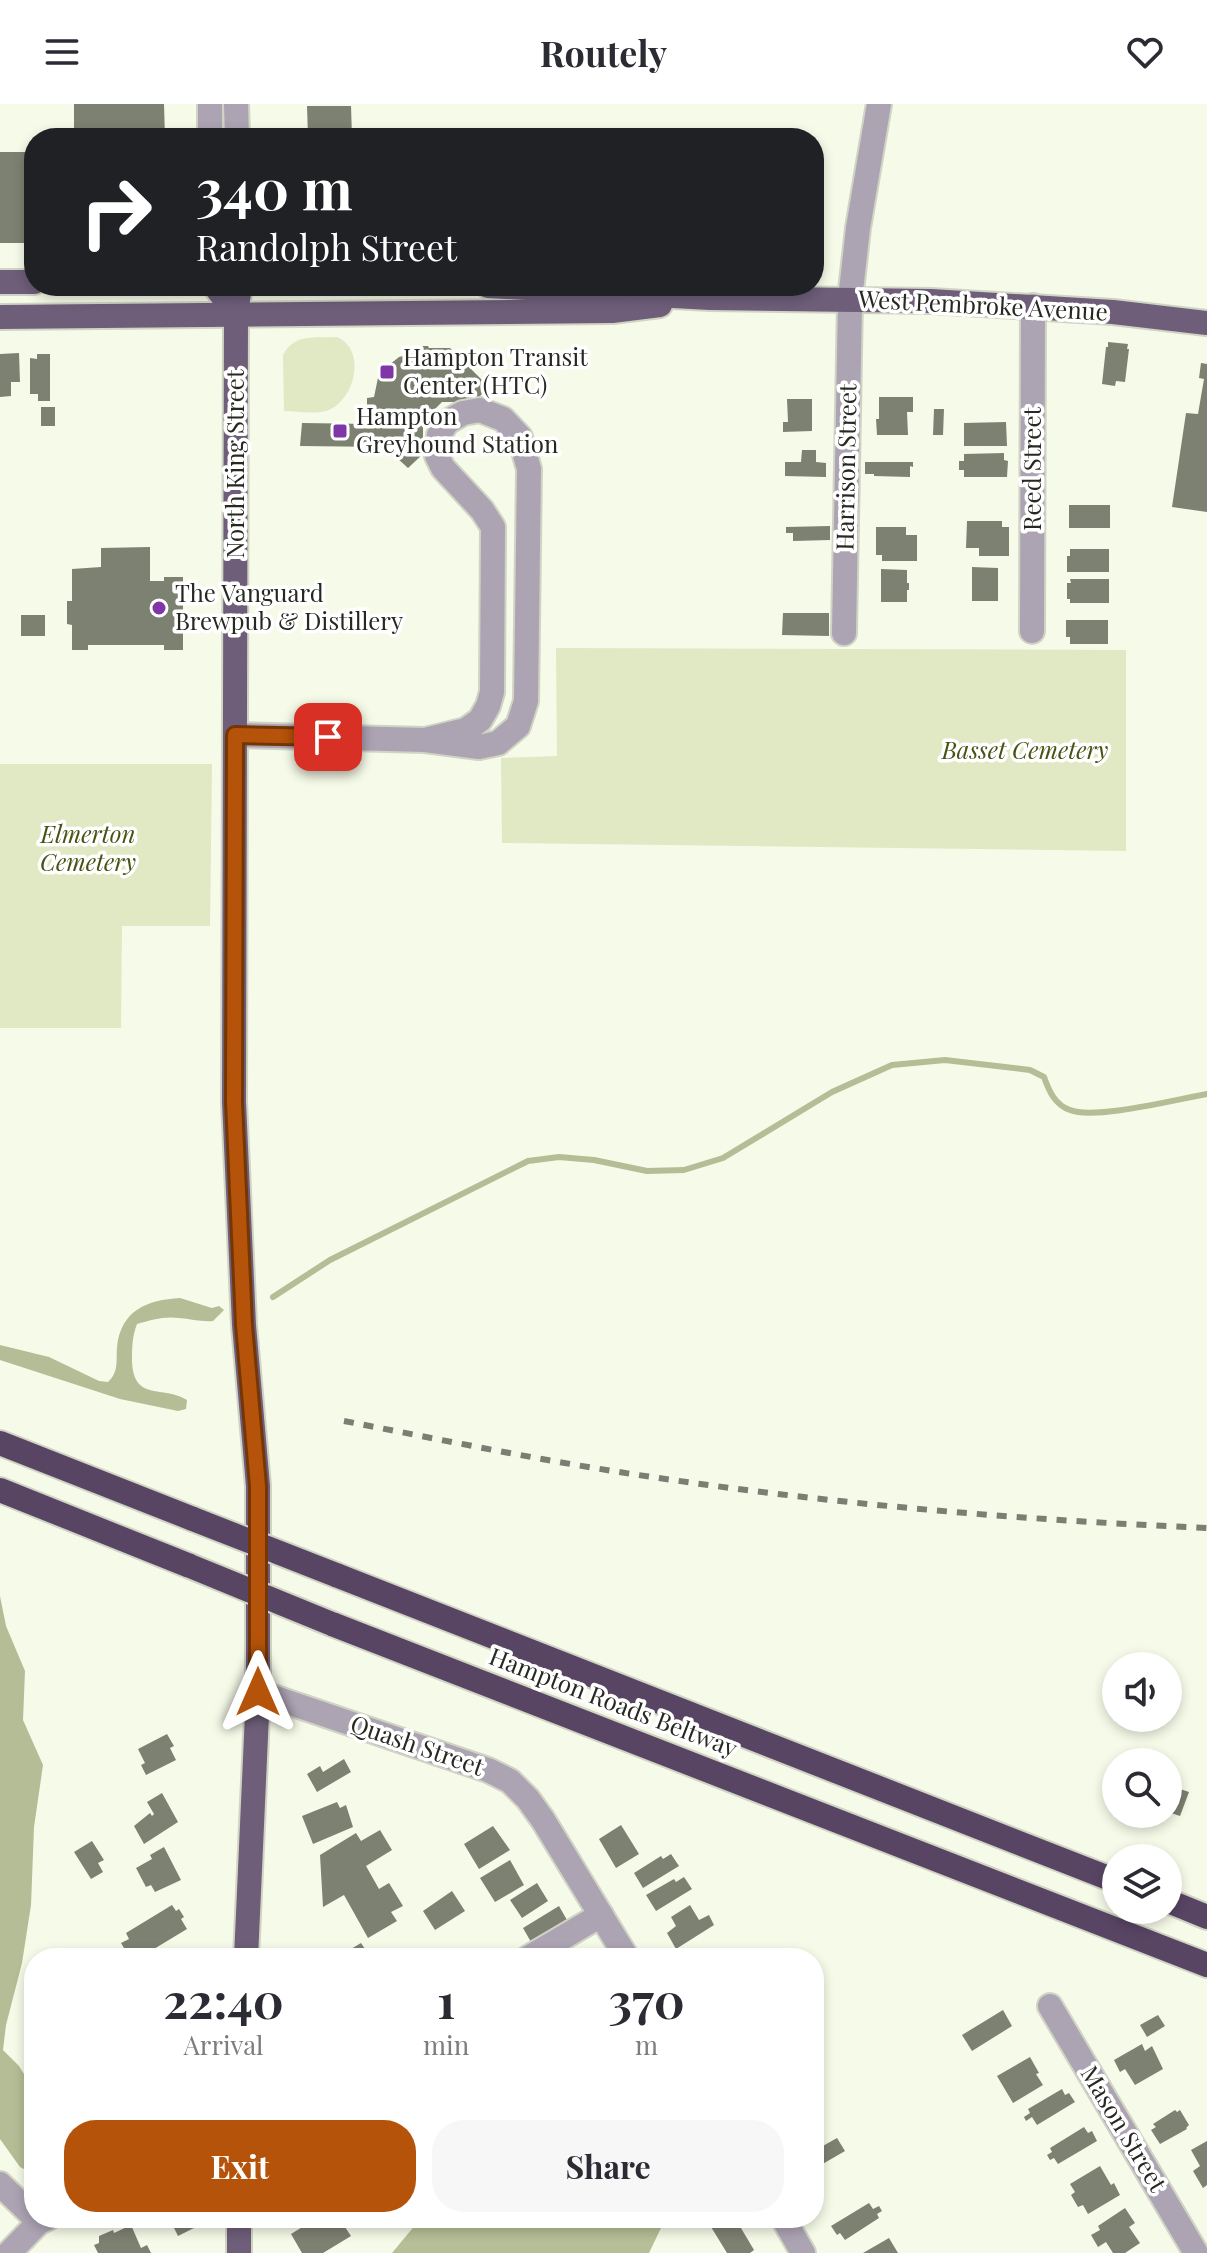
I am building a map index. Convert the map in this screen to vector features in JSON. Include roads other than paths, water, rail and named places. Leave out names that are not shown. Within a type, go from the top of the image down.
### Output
[{"type":"highway","name":"Hampton Roads Beltway","points":[[0,1443],[1102,1876]]},
{"type":"highway","name":"Hampton Roads Beltway","points":[[0,1490],[332,1624],[1207,1965]]},
{"type":"highway","points":[[1182,1907],[1207,1917]]},
{"type":"main road","points":[[0,282],[24,282]]},
{"type":"main road","points":[[222,296],[236,314]]},
{"type":"main road","name":"North King Street","points":[[239,296],[236,314],[234,1102],[244,1325],[258,1486],[258,1692],[246,1948]]},
{"type":"main road","name":"West Pembroke Avenue","points":[[673,296],[1033,306],[1207,323]]},
{"type":"main road","name":"West Pembroke Avenue","points":[[0,317],[612,311],[710,298]]},
{"type":"main road","points":[[239,2228],[239,2253]]},
{"type":"street","points":[[210,104],[210,128]]},
{"type":"street","points":[[236,104],[237,128]]},
{"type":"street","name":"Harrison Street","points":[[844,633],[850,300],[858,228],[879,104]]},
{"type":"street","name":"Reed Street","points":[[1032,631],[1033,306]]},
{"type":"street","points":[[235,735],[425,740],[479,747],[498,743],[518,726],[526,701],[529,469],[520,437],[503,419],[480,410],[463,413],[447,422],[439,435],[437,456],[443,468],[482,510],[493,527],[492,692],[480,720],[466,730],[425,740]]},
{"type":"street","name":"Quash Street","points":[[258,1692],[465,1761],[510,1781],[543,1820],[621,1948]]},
{"type":"street","points":[[545,1948],[601,1915]]},
{"type":"street","name":"Mason Street","points":[[1050,2006],[1196,2253]]},
{"type":"street","points":[[0,2184],[24,2206]]},
{"type":"street","points":[[9,2253],[31,2228]]},
{"type":"street","points":[[789,2228],[803,2253]]},
{"type":"waterway","points":[[273,1297],[330,1260],[528,1161],[559,1157],[594,1160],[647,1171],[684,1170],[723,1158],[832,1092],[892,1065],[945,1060],[1030,1070],[1044,1077],[1060,1105],[1082,1112],[1117,1111],[1207,1094]]},
{"type":"railway","points":[[344,1421],[580,1466],[796,1496],[1001,1516],[1207,1528]]},
{"type":"place","name":"Hampton Transit Center (HTC)","points":[[387,372]]},
{"type":"place","name":"Hampton Greyhound Station","points":[[340,431]]},
{"type":"place","name":"The Vanguard Brewpub & Distillery","points":[[159,608]]},
{"type":"park label","name":"Basset Cemetery","points":[[1025,751]]},
{"type":"park label","name":"Elmerton Cemetery","points":[[88,849]]}]
